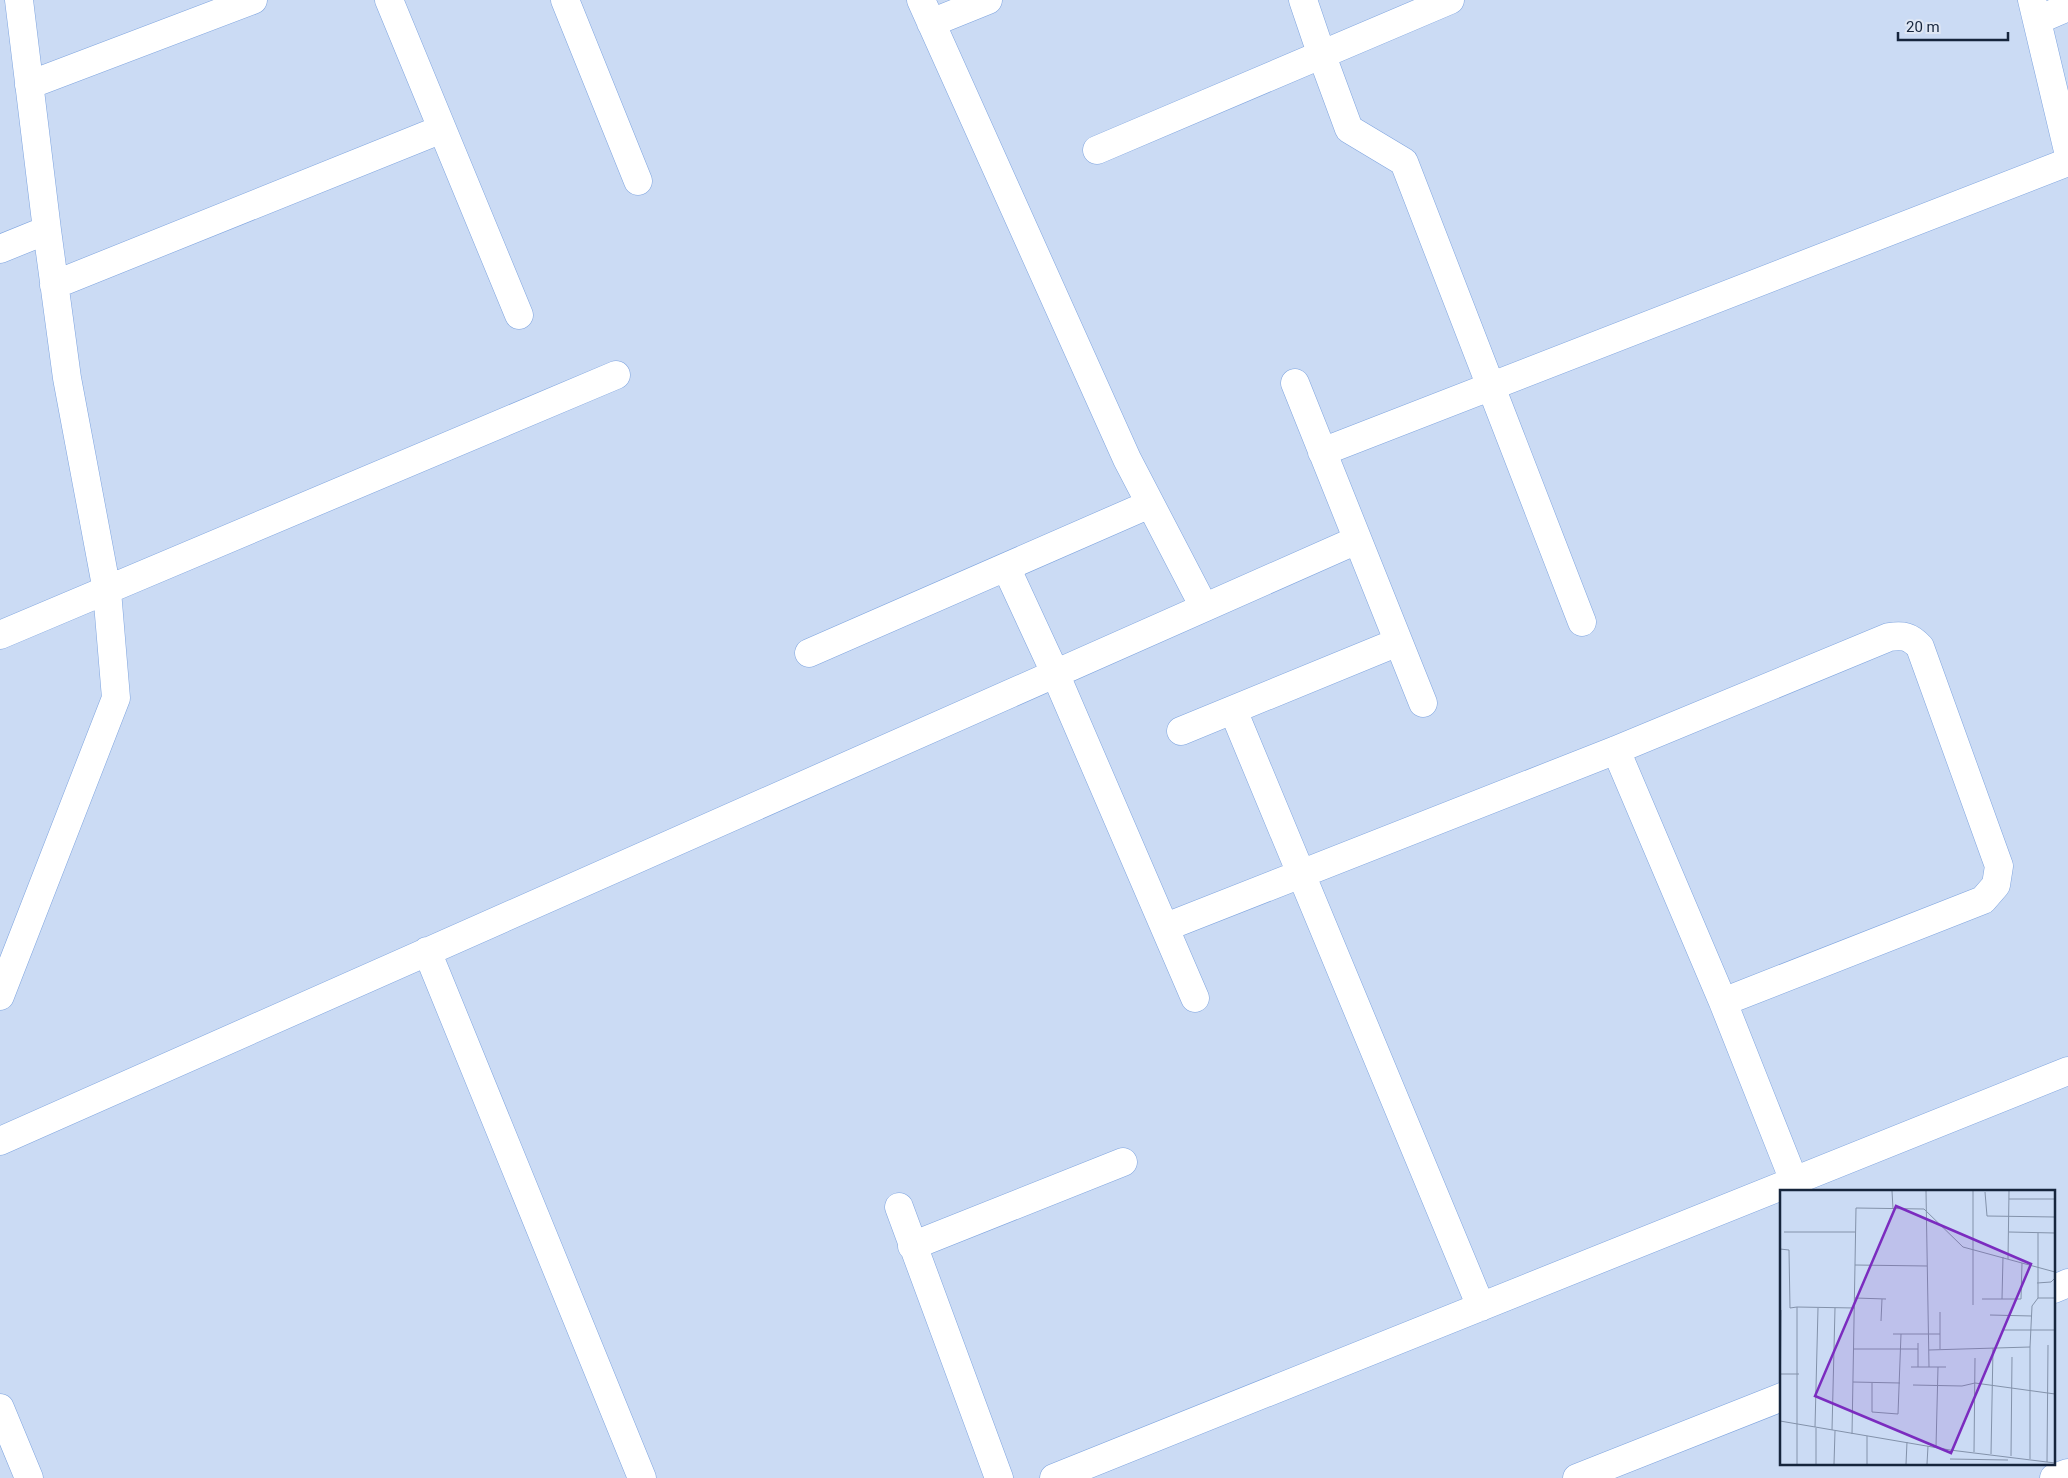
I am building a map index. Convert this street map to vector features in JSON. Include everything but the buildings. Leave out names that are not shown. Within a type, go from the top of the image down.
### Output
[{"type":"street","points":[[0,996],[116,698],[108,590],[67,378],[19,0]]},
{"type":"street","points":[[29,85],[254,0]]},
{"type":"street","points":[[389,0],[519,315]]},
{"type":"street","points":[[564,0],[638,181]]},
{"type":"street","points":[[988,0],[926,12],[1123,450],[1204,607]]},
{"type":"street","points":[[1304,0],[1321,53],[1350,129],[1404,162],[1582,622]]},
{"type":"street","points":[[1096,150],[1321,53],[1450,0]]},
{"type":"street","points":[[2068,7],[2035,10],[2068,151]]},
{"type":"street","points":[[54,285],[442,129]]},
{"type":"street","points":[[1322,452],[2068,162]]},
{"type":"street","points":[[0,249],[47,230]]},
{"type":"street","points":[[0,635],[616,375]]},
{"type":"street","points":[[1294,383],[1423,704]]},
{"type":"street","points":[[809,653],[1150,504]]},
{"type":"street","points":[[0,1141],[1357,540]]},
{"type":"street","points":[[1006,567],[1055,673],[1195,998]]},
{"type":"street","points":[[1166,928],[1616,750],[1890,637],[1902,635],[1913,639],[1920,647],[1998,866],[1996,885],[1983,900],[1723,1002]]},
{"type":"street","points":[[1181,731],[1398,642]]},
{"type":"street","points":[[1233,710],[1481,1306]]},
{"type":"street","points":[[1616,750],[1723,1002],[1794,1181]]},
{"type":"street","points":[[427,951],[642,1478]]},
{"type":"street","points":[[1054,1478],[1111,1468],[1481,1306],[2068,1071]]},
{"type":"street","points":[[912,1246],[1123,1162]]},
{"type":"street","points":[[899,1207],[999,1478]]},
{"type":"street","points":[[2056,1288],[2068,1283]]},
{"type":"street","points":[[1577,1478],[1780,1398]]},
{"type":"street","points":[[0,1408],[29,1478]]},
{"type":"street","points":[[2054,1478],[2068,1472]]}]
